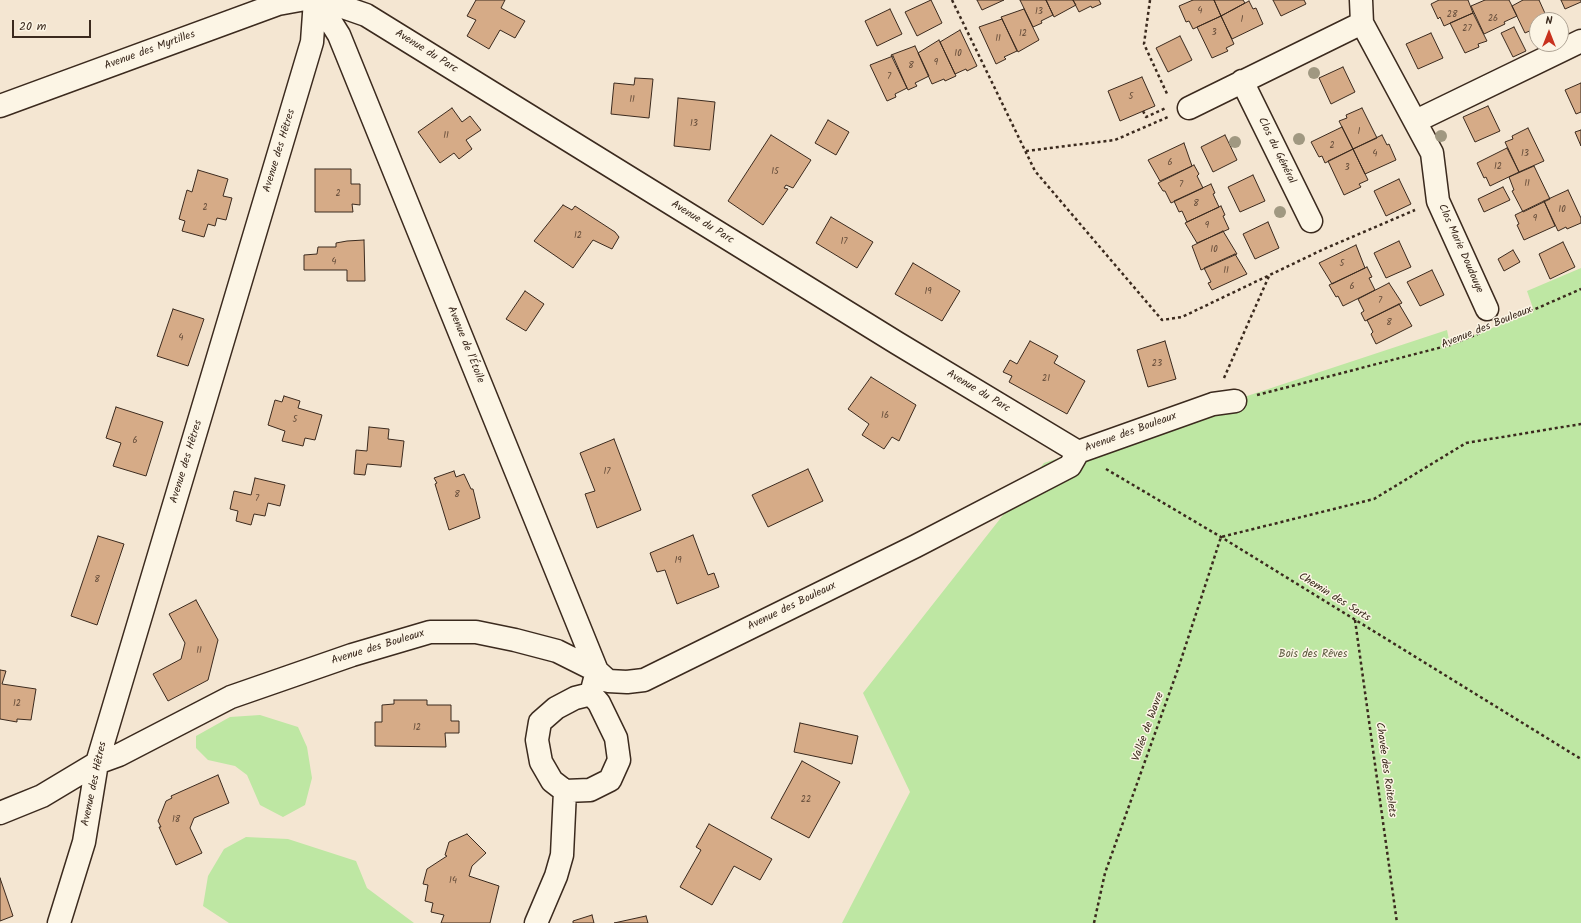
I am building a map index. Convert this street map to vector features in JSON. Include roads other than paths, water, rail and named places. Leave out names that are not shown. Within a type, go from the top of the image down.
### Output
[{"type":"street","name":"Avenue des Myrtilles","points":[[0,106],[278,4],[300,0]]},
{"type":"street","name":"Avenue de l'Étoile","points":[[316,0],[339,35],[597,671]]},
{"type":"street","name":"Avenue des Hêtres","points":[[59,923],[58,919],[84,842],[97,763],[312,42],[316,0]]},
{"type":"street","name":"Avenue du Parc","points":[[323,0],[366,15],[884,335],[1078,452]]},
{"type":"street","name":"Clos Marie Doudouye","points":[[1361,0],[1362,23],[1432,153],[1438,201],[1495,316]]},
{"type":"street","points":[[1182,111],[1362,23]]},
{"type":"street","points":[[1416,121],[1581,41]]},
{"type":"street","name":"Clos du Général","points":[[1242,81],[1311,221]]},
{"type":"street","name":"Avenue des Bouleaux","points":[[0,813],[42,796],[97,763],[119,755],[231,697],[352,655],[430,632],[476,632],[515,640],[557,651],[597,671],[608,681],[626,682],[644,680],[916,546],[1070,466],[1078,452],[1213,404],[1235,401]]},
{"type":"street","points":[[591,694],[597,671]]},
{"type":"street","points":[[591,694],[599,703],[616,738],[619,760],[610,780],[590,790],[565,791],[552,781],[542,762],[537,740],[540,722],[556,708],[575,698],[591,694]]},
{"type":"street","points":[[536,923],[556,876],[562,856],[565,791]]},
{"type":"park label","name":"Bois des Rêves","points":[[1313,655]]}]
